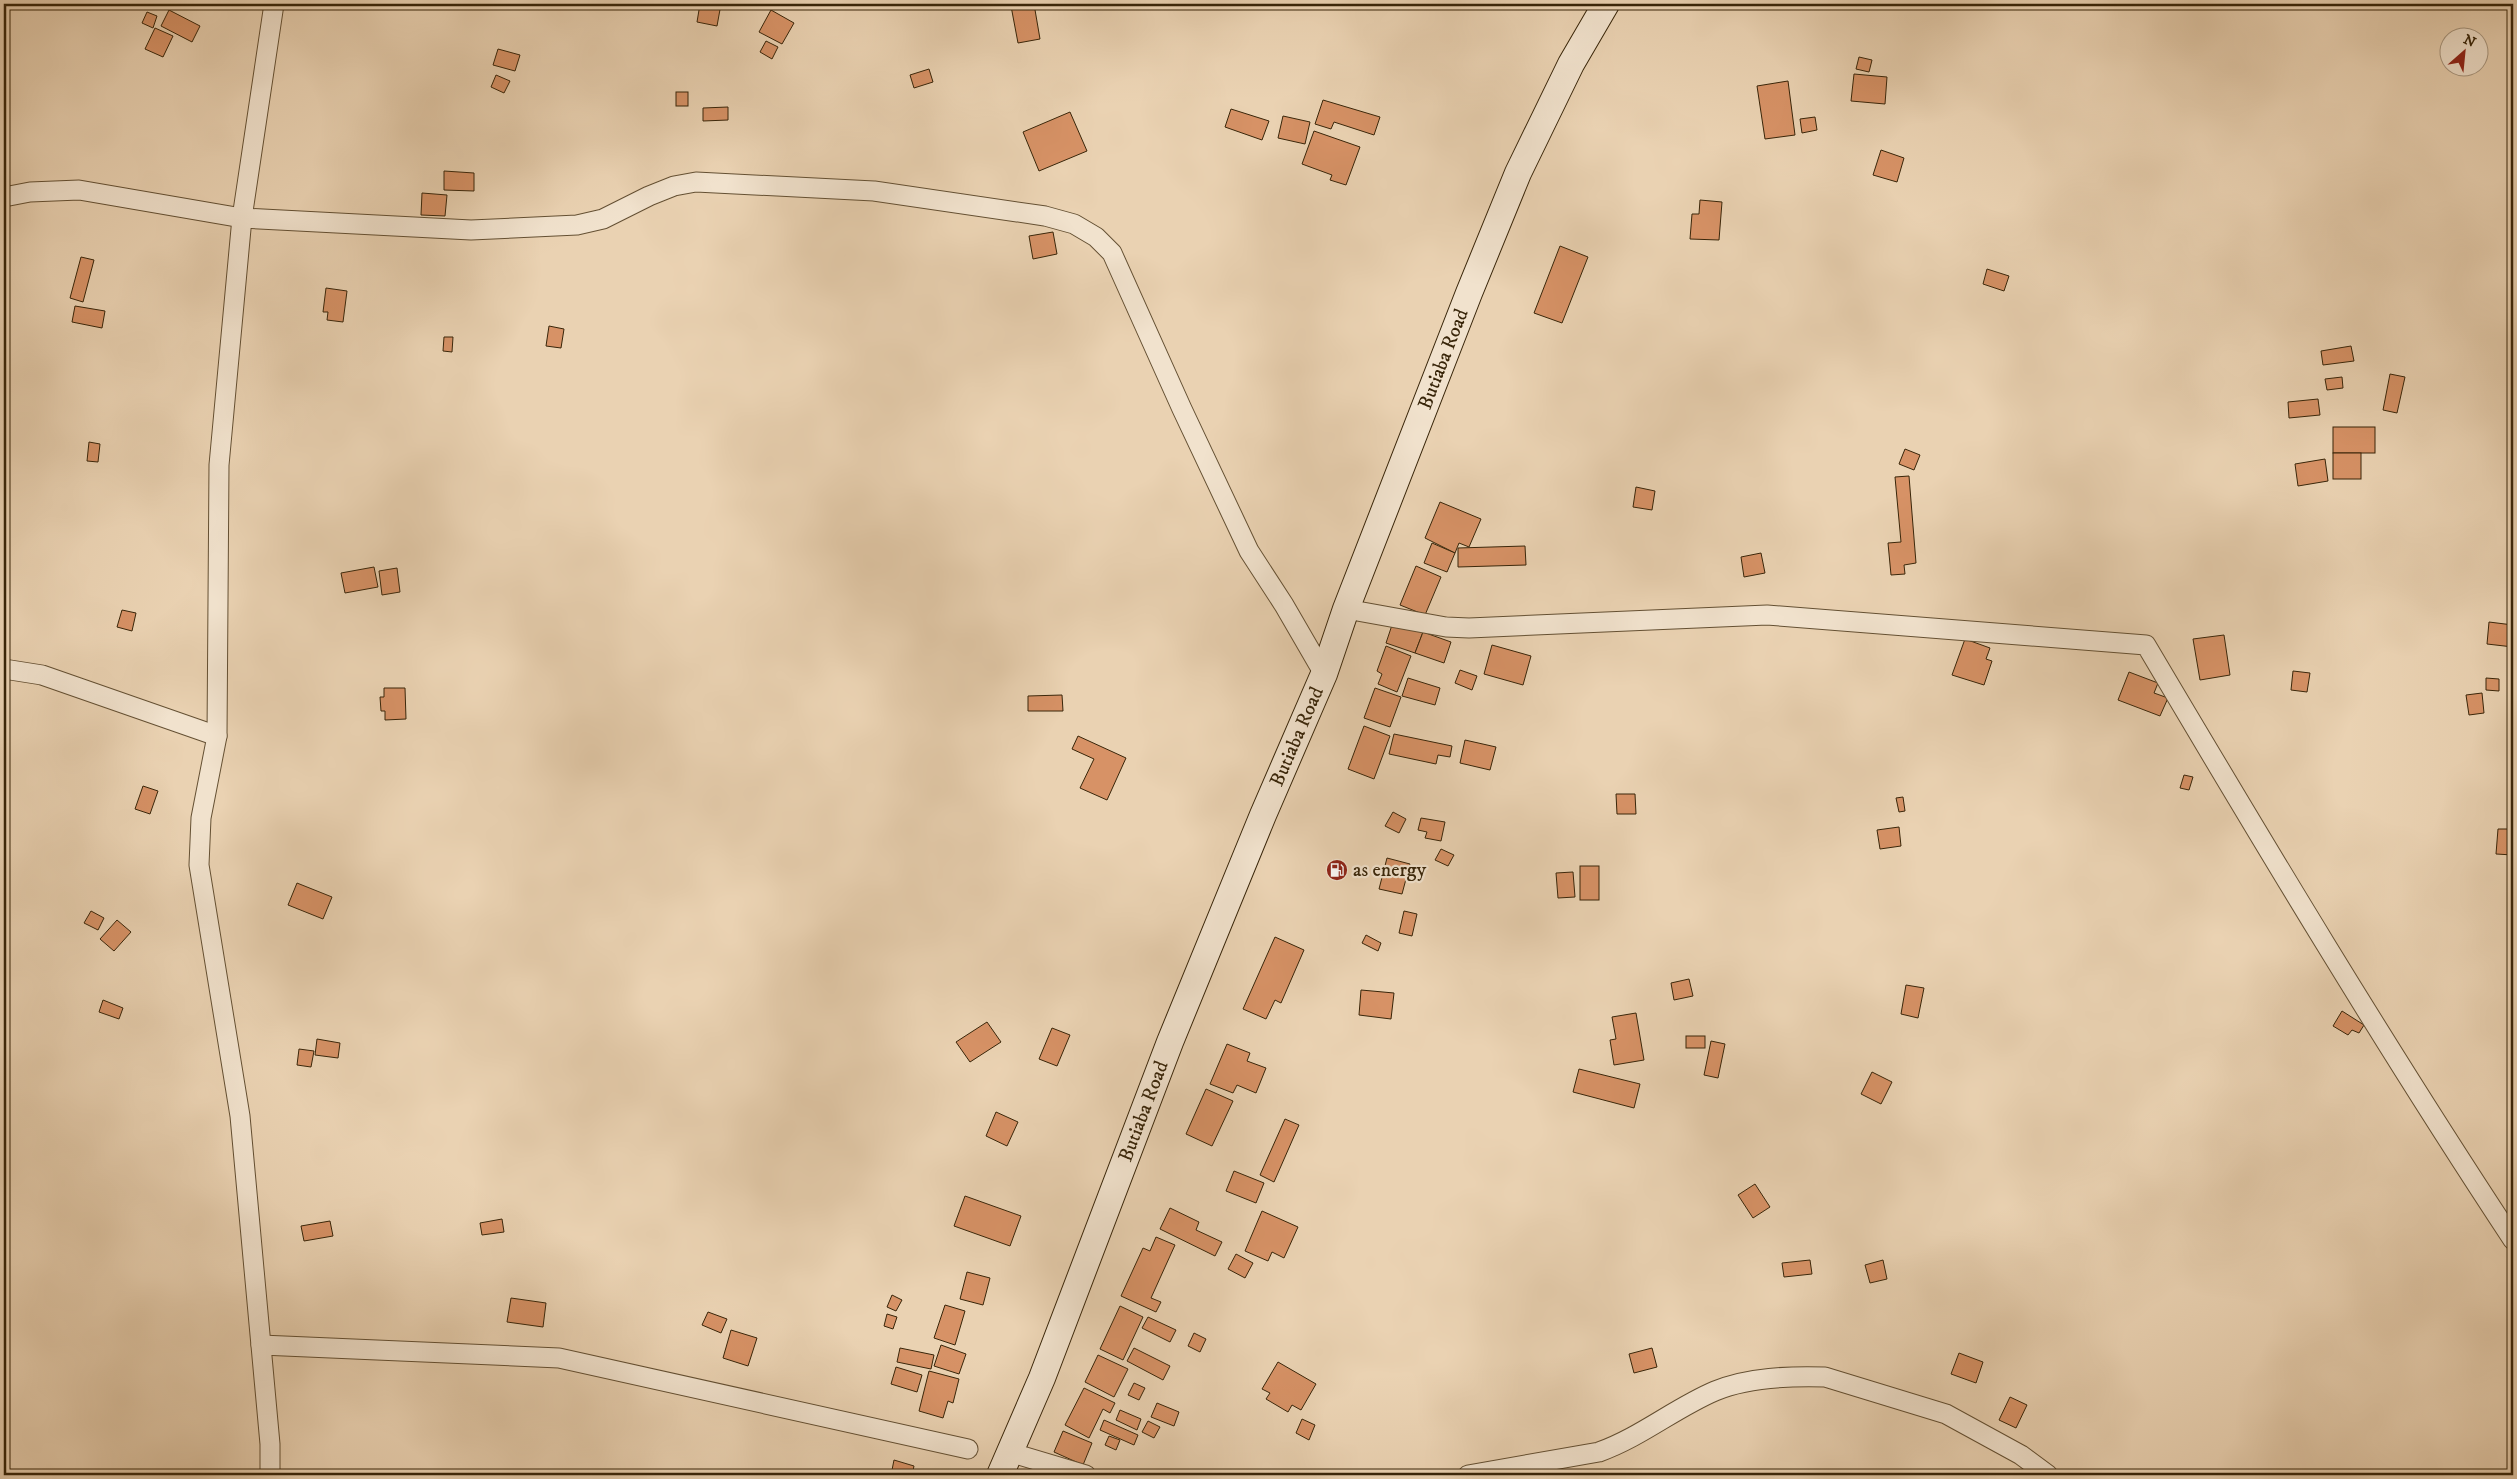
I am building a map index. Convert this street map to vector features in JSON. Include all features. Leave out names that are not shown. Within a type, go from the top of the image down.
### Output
[{"type":"main road","name":"Butiaba Road","points":[[1005,1464],[1042,1378],[1170,1042],[1263,814],[1324,674],[1346,609],[1469,292],[1518,174],[1571,64],[1606,4]]},
{"type":"street","points":[[270,1475],[240,1116],[199,865],[201,818],[218,736],[219,465],[242,218],[274,4]]},
{"type":"street","points":[[4,198],[30,192],[79,190],[242,218],[471,230],[577,225],[603,220],[648,196],[674,186],[696,182],[874,191],[1045,216],[1074,224],[1096,237],[1112,253],[1249,551],[1284,604],[1324,674]]},
{"type":"street","points":[[1346,609],[1446,627],[1468,628],[1768,615],[2146,645],[2245,812],[2426,1107],[2513,1240]]},
{"type":"street","points":[[4,669],[42,675],[218,736]]},
{"type":"street","points":[[260,1345],[560,1358],[968,1449]]},
{"type":"street","points":[[1468,1475],[1599,1452],[1618,1446],[1714,1392],[1736,1384],[1804,1376],[1825,1377],[1946,1414],[2022,1455],[2048,1475]]},
{"type":"street","points":[[1005,1464],[1086,1475]]},
{"type":"building","points":[[700,4],[721,4],[717,26],[697,22]]},
{"type":"building","points":[[1034,4],[1040,39],[1018,43],[1011,6]]},
{"type":"building","points":[[169,10],[200,26],[192,42],[161,26]]},
{"type":"building","points":[[771,10],[794,23],[782,44],[759,32]]},
{"type":"building","points":[[147,12],[157,16],[153,28],[142,23]]},
{"type":"building","points":[[155,28],[173,36],[163,57],[145,49]]},
{"type":"building","points":[[766,41],[778,47],[772,59],[760,52]]},
{"type":"building","points":[[498,49],[520,55],[515,71],[493,65]]},
{"type":"building","points":[[1859,57],[1872,60],[1869,72],[1856,69]]},
{"type":"building","points":[[929,69],[933,82],[914,88],[910,75]]},
{"type":"building","points":[[1854,74],[1887,77],[1885,104],[1851,101]]},
{"type":"building","points":[[496,75],[510,81],[504,93],[491,87]]},
{"type":"building","points":[[1788,81],[1795,135],[1765,139],[1757,86]]},
{"type":"building","points":[[676,92],[688,92],[688,106],[676,106]]},
{"type":"building","points":[[1323,100],[1380,117],[1374,135],[1334,122],[1331,129],[1315,124]]},
{"type":"building","points":[[728,107],[728,120],[703,121],[703,108]]},
{"type":"building","points":[[1231,109],[1269,121],[1262,140],[1225,127]]},
{"type":"building","points":[[1070,112],[1087,151],[1039,171],[1023,132]]},
{"type":"building","points":[[1283,116],[1310,122],[1305,144],[1278,138]]},
{"type":"building","points":[[1815,117],[1817,130],[1802,133],[1800,119]]},
{"type":"building","points":[[1314,131],[1360,147],[1346,185],[1330,180],[1332,175],[1302,164]]},
{"type":"building","points":[[1881,150],[1904,158],[1897,182],[1873,175]]},
{"type":"building","points":[[444,171],[474,173],[474,191],[444,190]]},
{"type":"building","points":[[422,193],[447,195],[445,216],[421,215]]},
{"type":"building","points":[[1700,200],[1722,202],[1719,240],[1690,239],[1692,214],[1699,214]]},
{"type":"building","points":[[1053,232],[1057,254],[1033,259],[1029,236]]},
{"type":"building","points":[[1560,246],[1588,257],[1562,323],[1534,313]]},
{"type":"building","points":[[81,257],[94,260],[83,302],[70,298]]},
{"type":"building","points":[[1987,269],[2009,276],[2004,291],[1983,284]]},
{"type":"building","points":[[326,288],[347,291],[343,322],[327,320],[328,312],[323,312]]},
{"type":"building","points":[[75,306],[105,311],[102,328],[72,322]]},
{"type":"building","points":[[549,326],[564,329],[561,348],[546,346]]},
{"type":"building","points":[[444,337],[453,337],[452,352],[443,351]]},
{"type":"building","points":[[2351,346],[2354,361],[2323,365],[2321,351]]},
{"type":"building","points":[[2390,374],[2405,377],[2397,413],[2383,410]]},
{"type":"building","points":[[2342,377],[2343,388],[2327,390],[2325,379]]},
{"type":"building","points":[[2318,399],[2320,415],[2289,418],[2288,402]]},
{"type":"building","points":[[2333,427],[2375,427],[2375,453],[2333,453]]},
{"type":"building","points":[[89,442],[100,444],[98,462],[87,461]]},
{"type":"building","points":[[1905,449],[1920,455],[1914,470],[1899,464]]},
{"type":"building","points":[[2333,453],[2361,453],[2361,479],[2333,479]]},
{"type":"building","points":[[2325,459],[2328,481],[2298,486],[2295,464]]},
{"type":"building","points":[[1909,476],[1916,563],[1904,565],[1905,574],[1891,575],[1888,543],[1901,542],[1895,477]]},
{"type":"building","points":[[1636,487],[1655,491],[1652,510],[1633,507]]},
{"type":"building","points":[[1440,502],[1481,519],[1469,547],[1459,543],[1455,553],[1425,538]]},
{"type":"building","points":[[1432,543],[1455,553],[1447,572],[1424,563]]},
{"type":"building","points":[[1525,546],[1526,565],[1458,567],[1458,548]]},
{"type":"building","points":[[1761,553],[1765,573],[1744,577],[1741,557]]},
{"type":"building","points":[[1416,566],[1441,577],[1425,615],[1400,605]]},
{"type":"building","points":[[374,567],[378,587],[345,593],[341,573]]},
{"type":"building","points":[[397,568],[400,592],[382,595],[379,571]]},
{"type":"building","points":[[122,610],[136,613],[132,631],[117,627]]},
{"type":"building","points":[[1393,622],[1423,632],[1415,653],[1386,643]]},
{"type":"building","points":[[2489,622],[2513,625],[2513,647],[2487,644]]},
{"type":"building","points":[[1423,632],[1451,642],[1444,663],[1415,653]]},
{"type":"building","points":[[2224,635],[2230,675],[2200,680],[2193,639]]},
{"type":"building","points":[[1965,639],[1990,648],[1986,659],[1992,661],[1984,685],[1952,675]]},
{"type":"building","points":[[1492,645],[1531,656],[1523,685],[1484,674]]},
{"type":"building","points":[[1386,646],[1411,656],[1397,692],[1378,684],[1382,674],[1377,671]]},
{"type":"building","points":[[1460,670],[1477,676],[1472,690],[1455,683]]},
{"type":"building","points":[[2293,671],[2310,673],[2307,692],[2291,690]]},
{"type":"building","points":[[2129,672],[2158,683],[2154,693],[2168,698],[2160,716],[2118,700]]},
{"type":"building","points":[[1408,678],[1440,688],[1435,705],[1402,696]]},
{"type":"building","points":[[2486,678],[2499,679],[2499,691],[2486,690]]},
{"type":"building","points":[[384,688],[405,688],[406,719],[385,720],[385,711],[381,711],[380,697],[384,697]]},
{"type":"building","points":[[1375,688],[1401,697],[1390,727],[1364,718]]},
{"type":"building","points":[[2482,693],[2484,713],[2469,715],[2466,695]]},
{"type":"building","points":[[1062,695],[1063,711],[1028,711],[1028,696]]},
{"type":"building","points":[[1364,726],[1390,736],[1374,779],[1348,769]]},
{"type":"building","points":[[1394,734],[1452,746],[1450,757],[1438,755],[1436,764],[1389,754]]},
{"type":"building","points":[[1078,736],[1126,758],[1107,800],[1080,788],[1094,759],[1072,749]]},
{"type":"building","points":[[1465,740],[1496,747],[1490,770],[1460,763]]},
{"type":"building","points":[[2184,775],[2193,777],[2189,790],[2180,788]]},
{"type":"building","points":[[143,786],[158,791],[150,814],[135,809]]},
{"type":"building","points":[[1616,794],[1635,794],[1636,814],[1617,814]]},
{"type":"building","points":[[1903,797],[1905,811],[1899,812],[1896,798]]},
{"type":"building","points":[[1393,812],[1406,819],[1399,833],[1385,826]]},
{"type":"building","points":[[1421,818],[1445,822],[1441,841],[1425,838],[1427,832],[1418,830]]},
{"type":"building","points":[[1899,827],[1901,846],[1880,849],[1877,830]]},
{"type":"building","points":[[2498,829],[2513,829],[2513,855],[2496,854]]},
{"type":"building","points":[[1441,849],[1454,855],[1448,866],[1435,860]]},
{"type":"building","points":[[1387,858],[1410,864],[1402,894],[1379,889]]},
{"type":"building","points":[[1580,866],[1599,866],[1599,900],[1580,900]]},
{"type":"building","points":[[1573,872],[1575,897],[1558,898],[1556,873]]},
{"type":"building","points":[[297,883],[332,897],[323,919],[288,905]]},
{"type":"building","points":[[91,911],[104,918],[98,930],[84,923]]},
{"type":"building","points":[[1404,911],[1417,914],[1412,936],[1399,933]]},
{"type":"building","points":[[117,920],[131,932],[114,951],[100,939]]},
{"type":"building","points":[[1366,935],[1381,943],[1378,951],[1362,943]]},
{"type":"building","points":[[1275,937],[1304,950],[1281,1003],[1275,1000],[1266,1019],[1243,1009]]},
{"type":"building","points":[[1689,979],[1693,996],[1674,1000],[1671,983]]},
{"type":"building","points":[[1906,985],[1924,988],[1918,1018],[1901,1014]]},
{"type":"building","points":[[1361,990],[1394,993],[1391,1019],[1359,1015]]},
{"type":"building","points":[[103,1000],[123,1008],[119,1019],[99,1012]]},
{"type":"building","points":[[2342,1011],[2364,1025],[2359,1033],[2352,1030],[2348,1035],[2333,1026]]},
{"type":"building","points":[[1636,1013],[1644,1060],[1614,1065],[1610,1040],[1616,1039],[1612,1017]]},
{"type":"building","points":[[987,1022],[1001,1042],[970,1062],[956,1042]]},
{"type":"building","points":[[1052,1028],[1070,1035],[1057,1066],[1039,1059]]},
{"type":"building","points":[[1686,1036],[1705,1036],[1705,1048],[1686,1048]]},
{"type":"building","points":[[317,1039],[340,1043],[338,1058],[315,1055]]},
{"type":"building","points":[[1711,1041],[1725,1044],[1718,1078],[1704,1075]]},
{"type":"building","points":[[1227,1044],[1250,1053],[1247,1061],[1266,1068],[1256,1093],[1237,1085],[1233,1093],[1210,1084]]},
{"type":"building","points":[[299,1049],[314,1051],[311,1067],[297,1065]]},
{"type":"building","points":[[1579,1069],[1640,1084],[1634,1108],[1573,1092]]},
{"type":"building","points":[[1872,1072],[1892,1082],[1881,1104],[1861,1094]]},
{"type":"building","points":[[1206,1089],[1233,1101],[1212,1146],[1186,1134]]},
{"type":"building","points":[[996,1112],[1018,1122],[1007,1146],[986,1136]]},
{"type":"building","points":[[1285,1119],[1299,1125],[1274,1182],[1260,1175]]},
{"type":"building","points":[[1234,1171],[1264,1183],[1256,1203],[1226,1191]]},
{"type":"building","points":[[1755,1184],[1770,1207],[1753,1218],[1738,1195]]},
{"type":"building","points":[[965,1196],[1021,1216],[1010,1246],[954,1226]]},
{"type":"building","points":[[1170,1208],[1199,1222],[1196,1230],[1222,1242],[1215,1256],[1160,1229]]},
{"type":"building","points":[[1262,1211],[1298,1227],[1284,1258],[1272,1252],[1268,1261],[1245,1251]]},
{"type":"building","points":[[502,1219],[504,1232],[482,1235],[480,1223]]},
{"type":"building","points":[[330,1221],[333,1236],[304,1241],[301,1226]]},
{"type":"building","points":[[1156,1237],[1175,1245],[1151,1298],[1161,1302],[1156,1312],[1121,1296],[1143,1248],[1150,1251]]},
{"type":"building","points":[[1236,1254],[1253,1263],[1245,1278],[1228,1269]]},
{"type":"building","points":[[1810,1260],[1812,1274],[1784,1277],[1782,1263]]},
{"type":"building","points":[[1883,1260],[1887,1279],[1870,1283],[1865,1265]]},
{"type":"building","points":[[967,1272],[990,1278],[983,1305],[960,1299]]},
{"type":"building","points":[[892,1295],[902,1300],[896,1311],[887,1307]]},
{"type":"building","points":[[511,1298],[546,1303],[543,1327],[507,1322]]},
{"type":"building","points":[[945,1305],[965,1311],[955,1345],[934,1338]]},
{"type":"building","points":[[1120,1306],[1143,1317],[1123,1360],[1100,1349]]},
{"type":"building","points":[[708,1312],[727,1319],[721,1333],[702,1325]]},
{"type":"building","points":[[887,1314],[897,1317],[893,1329],[884,1326]]},
{"type":"building","points":[[1148,1317],[1176,1330],[1170,1342],[1142,1328]]},
{"type":"building","points":[[731,1330],[757,1338],[748,1366],[723,1358]]},
{"type":"building","points":[[1194,1333],[1206,1339],[1200,1352],[1188,1346]]},
{"type":"building","points":[[941,1345],[966,1354],[959,1374],[934,1366]]},
{"type":"building","points":[[900,1348],[934,1355],[931,1369],[897,1362]]},
{"type":"building","points":[[1134,1348],[1170,1366],[1163,1380],[1127,1361]]},
{"type":"building","points":[[1652,1348],[1657,1367],[1634,1373],[1629,1354]]},
{"type":"building","points":[[1959,1353],[1983,1362],[1976,1383],[1951,1374]]},
{"type":"building","points":[[1098,1355],[1128,1369],[1114,1397],[1085,1382]]},
{"type":"building","points":[[1278,1362],[1316,1384],[1301,1410],[1292,1405],[1288,1412],[1266,1399],[1270,1393],[1262,1389]]},
{"type":"building","points":[[896,1367],[922,1375],[917,1392],[891,1384]]},
{"type":"building","points":[[929,1371],[959,1379],[953,1403],[948,1401],[943,1418],[919,1411]]},
{"type":"building","points":[[1134,1383],[1145,1388],[1139,1400],[1128,1395]]},
{"type":"building","points":[[1084,1388],[1115,1403],[1110,1413],[1103,1409],[1089,1438],[1065,1425]]},
{"type":"building","points":[[2010,1397],[2027,1405],[2016,1428],[1999,1420]]},
{"type":"building","points":[[1157,1403],[1179,1412],[1174,1426],[1151,1417]]},
{"type":"building","points":[[1120,1410],[1141,1419],[1137,1430],[1116,1420]]},
{"type":"building","points":[[1302,1419],[1315,1425],[1309,1440],[1296,1433]]},
{"type":"building","points":[[1104,1420],[1138,1435],[1134,1445],[1100,1430]]},
{"type":"building","points":[[1148,1421],[1160,1427],[1154,1438],[1142,1432]]},
{"type":"building","points":[[1063,1431],[1092,1443],[1083,1465],[1054,1452]]},
{"type":"building","points":[[1109,1436],[1120,1440],[1116,1450],[1105,1445]]},
{"type":"building","points":[[894,1460],[914,1466],[912,1475],[891,1475]]},
{"type":"place","name":"as energy","points":[[1337,870]]}]
